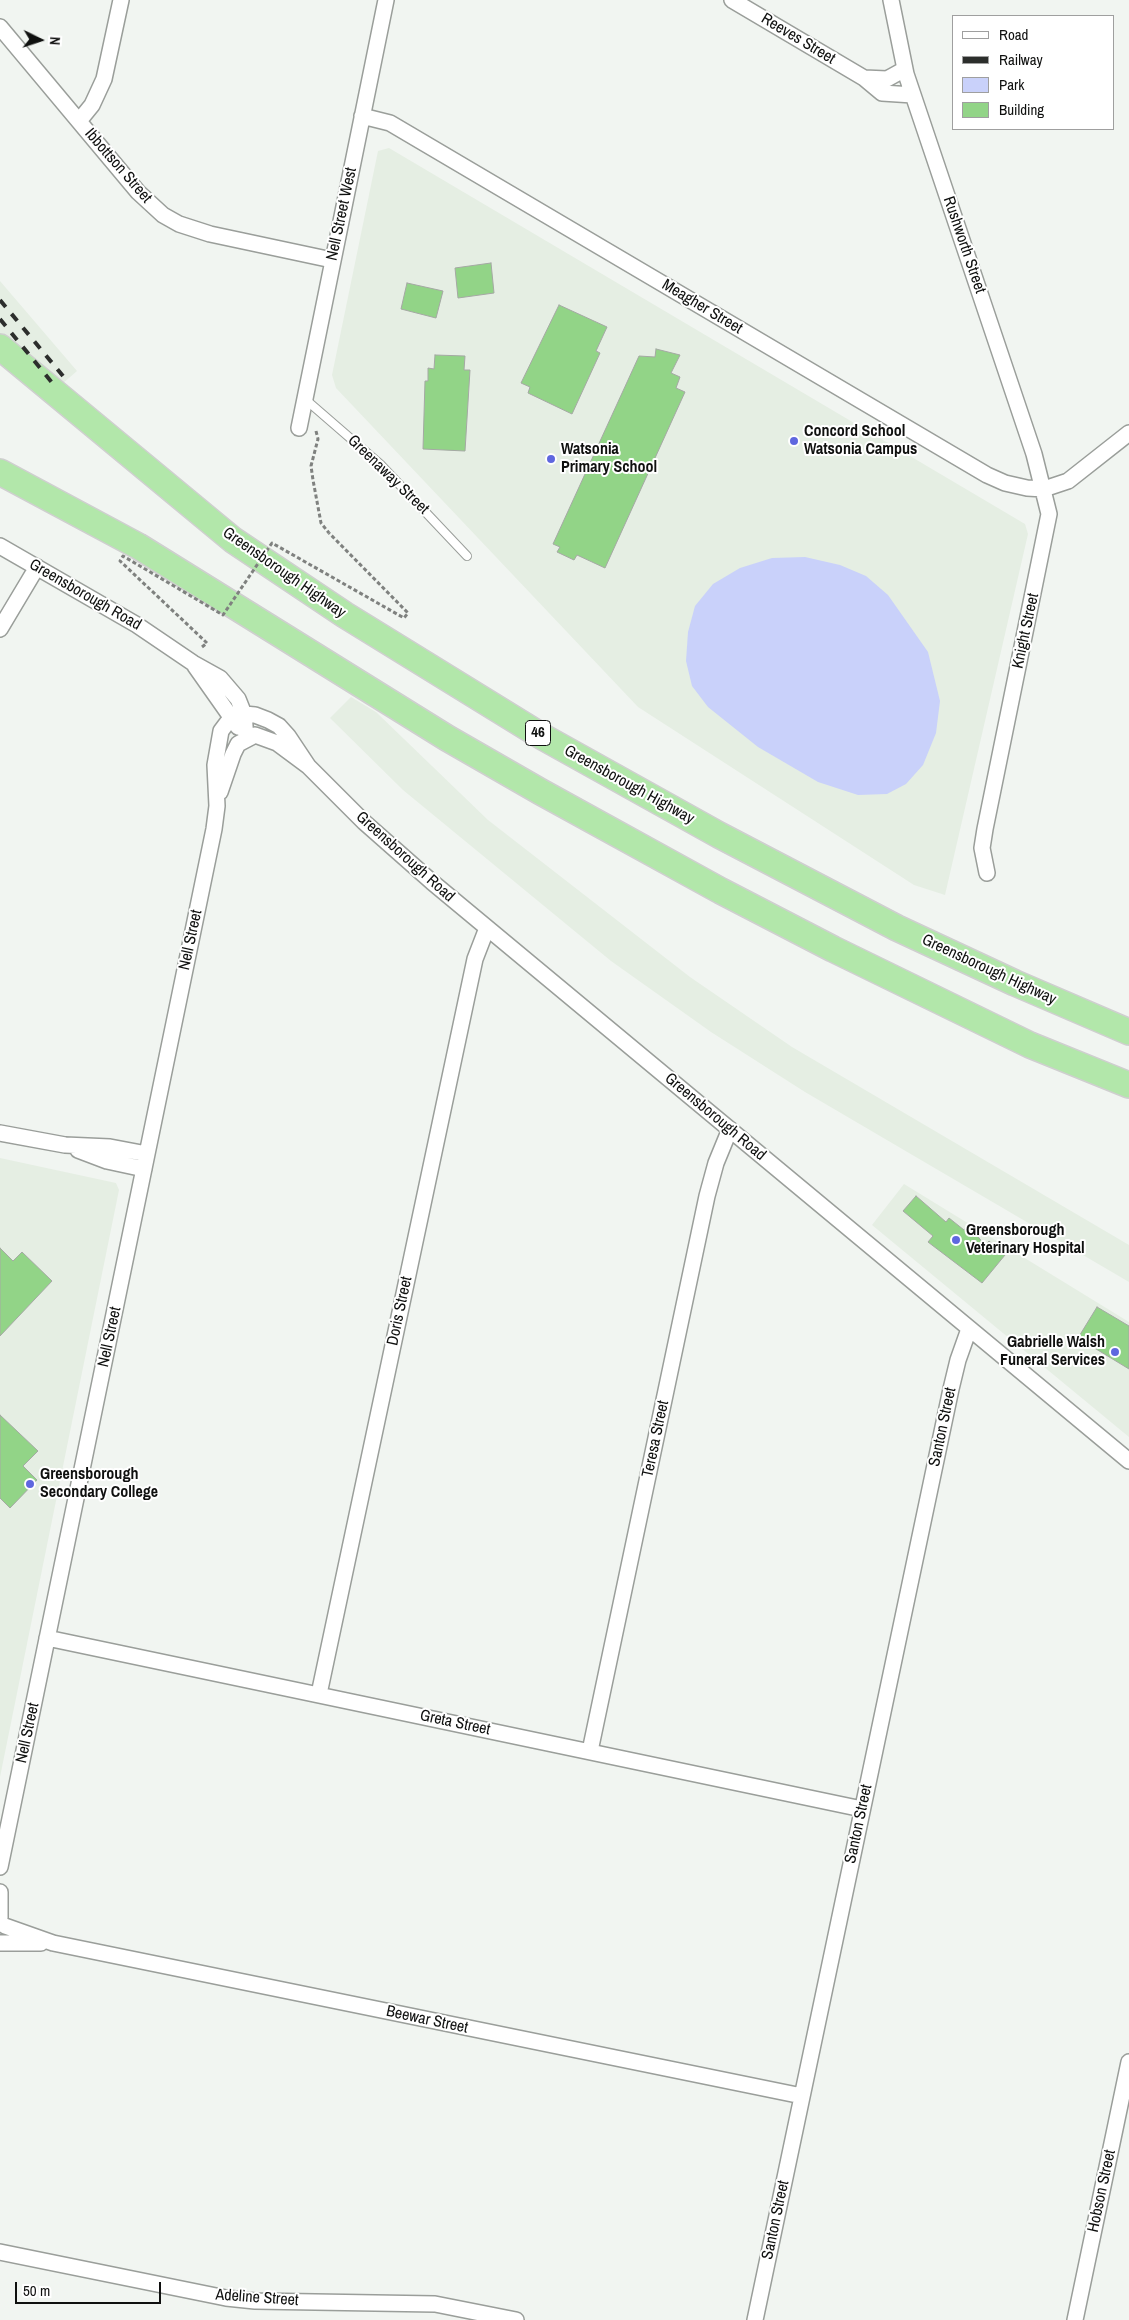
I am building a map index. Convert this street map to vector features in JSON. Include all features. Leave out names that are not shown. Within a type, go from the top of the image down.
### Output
[{"type":"highway","name":"Greensborough Highway","points":[[0,347],[233,540],[345,616],[535,732],[719,835],[897,928],[1015,983],[1129,1032]]},
{"type":"highway","points":[[0,472],[138,546],[447,738],[721,891],[833,949],[1030,1044],[1129,1085]]},
{"type":"street","points":[[79,121],[92,105],[104,79],[121,0]]},
{"type":"street","name":"Nell Street West","points":[[306,427],[305,399],[386,0]]},
{"type":"street","name":"Reeves Street","points":[[732,0],[864,78],[882,93],[914,95]]},
{"type":"street","name":"Rushworth Street","points":[[891,0],[906,69],[914,95],[1044,489]]},
{"type":"street","name":"Ibbottson Street","points":[[0,27],[138,192],[164,215],[179,224],[210,234],[332,260]]},
{"type":"street","points":[[864,78],[887,79],[906,69]]},
{"type":"street","name":"Meagher Street","points":[[362,116],[390,123],[987,475],[1018,487],[1044,489]]},
{"type":"street","points":[[1044,489],[1078,474],[1129,433]]},
{"type":"street","name":"Knight Street","points":[[987,873],[982,848],[985,829],[1048,526],[1049,514],[1044,489]]},
{"type":"street","name":"Greensborough Road","points":[[0,546],[137,625],[193,663],[238,717],[246,738],[255,735],[266,737],[277,742],[308,766],[372,829],[487,928],[1129,1461]]},
{"type":"street","points":[[0,629],[37,567]]},
{"type":"street","name":"Greensborough Road","points":[[238,717],[255,715],[279,726],[308,766]]},
{"type":"street","name":"Nell Street","points":[[0,1867],[214,829],[216,806],[214,765],[217,746],[221,731],[238,717]]},
{"type":"street","name":"Nell Street","points":[[216,806],[233,754],[238,744],[246,738]]},
{"type":"street","name":"Doris Street","points":[[319,1694],[475,959],[487,928]]},
{"type":"street","name":"Teresa Street","points":[[590,1750],[708,1196],[716,1163],[730,1129]]},
{"type":"street","points":[[0,1133],[65,1145],[107,1161],[145,1161]]},
{"type":"street","name":"Santon Street","points":[[755,2320],[951,1389],[958,1360],[969,1329]]},
{"type":"street","name":"Greta Street","points":[[47,1638],[590,1750],[862,1809]]},
{"type":"street","points":[[0,1892],[4,1938],[0,1943]]},
{"type":"street","name":"Beewar Street","points":[[2,1920],[53,1943]]},
{"type":"street","name":"Beewar Street","points":[[0,1943],[53,1943],[802,2096]]},
{"type":"street","name":"Hobson Street","points":[[1075,2320],[1129,2062]]},
{"type":"street","name":"Adeline Street","points":[[0,2252],[226,2298],[255,2301],[435,2304],[516,2320]]},
{"type":"lane","name":"Greenaway Street","points":[[305,399],[380,464],[467,556]]},
{"type":"path","points":[[207,643],[120,561],[123,556],[223,615],[272,543],[404,618],[408,613],[321,523],[312,466],[318,439],[306,427]]},
{"type":"shaded area","name":"Watsonia Primary School","points":[[389,148],[1025,524],[1028,534],[945,895],[914,885],[638,707],[336,388],[332,375],[378,151]]},
{"type":"shaded area","points":[[0,281],[77,371],[54,391],[0,339]]},
{"type":"shaded area","points":[[351,697],[376,712],[488,820],[690,977],[792,1047],[1129,1245],[1129,1282],[805,1092],[711,1032],[611,961],[403,790],[330,718]]},
{"type":"shaded area","name":"Greensborough Secondary College","points":[[0,1158],[116,1183],[119,1190],[0,1777]]},
{"type":"shaded area","points":[[904,1184],[1129,1322],[1129,1437],[872,1225]]},
{"type":"green space","points":[[805,557],[840,565],[866,576],[888,595],[928,652],[940,701],[936,733],[923,765],[906,784],[887,794],[858,795],[818,782],[758,747],[708,707],[692,686],[686,661],[688,632],[695,606],[713,584],[740,568],[772,558]]},
{"type":"building","points":[[491,263],[494,293],[458,298],[455,268]]},
{"type":"building","points":[[407,283],[443,291],[436,318],[401,309]]},
{"type":"building","points":[[559,305],[607,327],[596,351],[600,353],[572,414],[528,393],[530,387],[521,383]]},
{"type":"building","points":[[656,349],[680,355],[671,373],[680,377],[676,388],[685,392],[605,568],[577,555],[574,560],[557,552],[560,547],[553,544],[639,356],[655,357]]},
{"type":"building","points":[[435,355],[465,356],[464,370],[470,370],[465,451],[423,449],[425,381],[428,381],[428,368],[434,369]]},
{"type":"building","name":"Greensborough Veterinary Hospital","points":[[916,1196],[946,1222],[949,1218],[964,1230],[968,1225],[985,1245],[989,1241],[1005,1255],[982,1283],[928,1242],[933,1236],[903,1211]]},
{"type":"building","points":[[0,1248],[13,1261],[22,1252],[52,1281],[0,1336]]},
{"type":"building","name":"Gabrielle Walsh Funeral Services","points":[[1097,1307],[1129,1326],[1129,1369],[1078,1338]]},
{"type":"building","points":[[0,1415],[38,1451],[23,1466],[37,1480],[10,1508],[0,1498]]},
{"type":"railway","points":[[0,300],[63,376]]},
{"type":"railway","points":[[0,319],[54,385]]},
{"type":"place","name":"Concord School Watsonia Campus","points":[[794,441]]},
{"type":"place","name":"Watsonia Primary School","points":[[551,459]]},
{"type":"place","name":"Greensborough Veterinary Hospital","points":[[956,1240]]},
{"type":"place","name":"Gabrielle Walsh Funeral Services","points":[[1115,1352]]},
{"type":"place","name":"Greensborough Secondary College","points":[[30,1484]]}]
